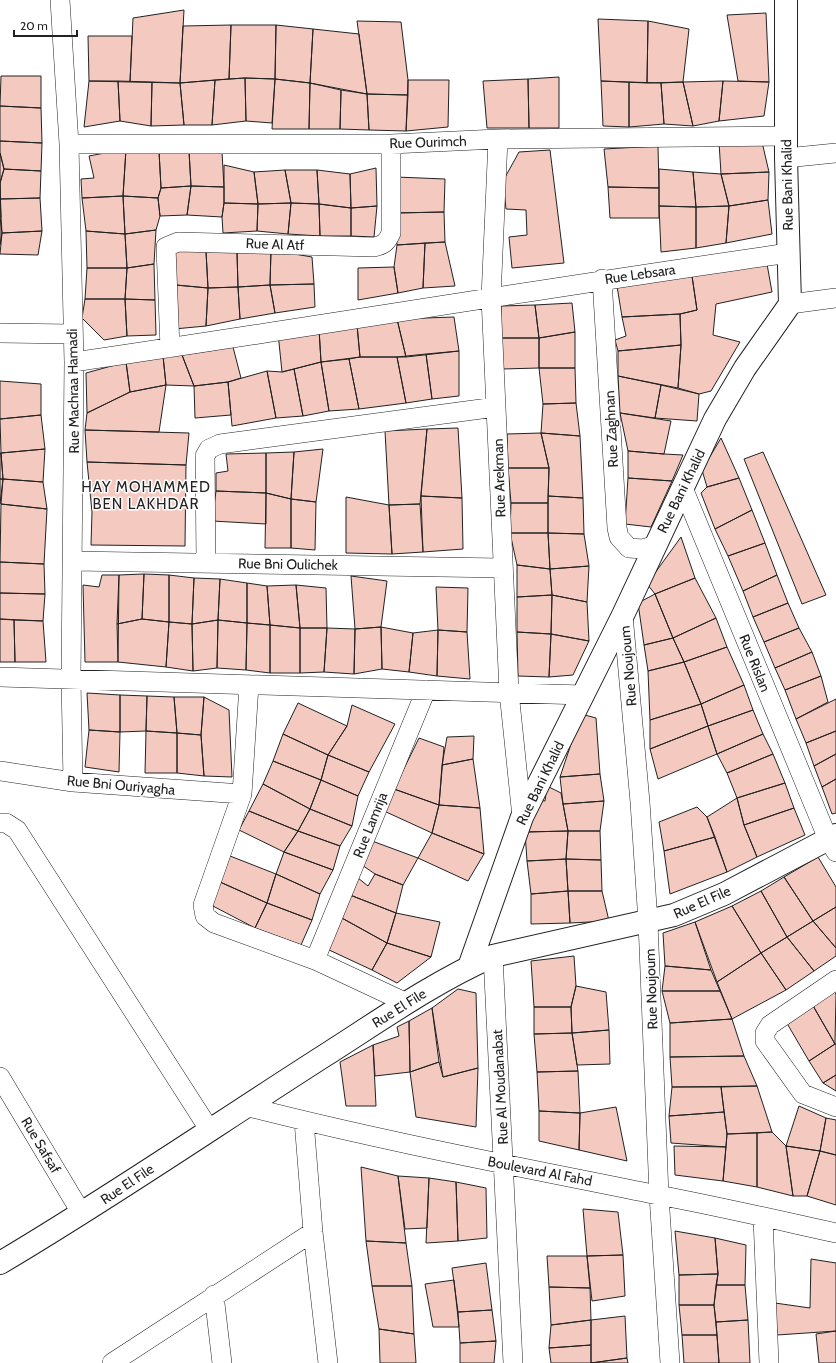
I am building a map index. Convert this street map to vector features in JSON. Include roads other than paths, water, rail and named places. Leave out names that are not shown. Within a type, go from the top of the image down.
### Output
[{"type":"street","name":"Rue Machraa Hamadi","points":[[60,0],[69,144],[72,334],[74,362],[71,679],[73,782]]},
{"type":"street","name":"Rue Bani Khalid","points":[[469,966],[522,817],[623,615],[715,419],[741,374],[790,304],[786,158],[786,0]]},
{"type":"street","name":"Rue Ourimch","points":[[69,144],[391,144],[498,139],[786,136]]},
{"type":"street","name":"Rue Arekman","points":[[498,139],[491,298],[502,568],[509,692],[522,817]]},
{"type":"street","name":"Rue Al Atf","points":[[170,348],[166,247],[178,242],[374,247],[382,245],[388,241],[391,233],[391,144]]},
{"type":"street","points":[[786,158],[836,153]]},
{"type":"street","name":"Rue Lebsara","points":[[74,362],[491,298],[602,279],[789,253]]},
{"type":"street","name":"Rue Zaghnan","points":[[602,279],[617,528],[619,537],[629,548],[643,549],[655,545]]},
{"type":"street","points":[[790,304],[836,298]]},
{"type":"street","points":[[0,333],[72,334]]},
{"type":"street","points":[[206,562],[205,456],[209,449],[220,444],[496,407]]},
{"type":"street","name":"Rue Rislan","points":[[683,488],[833,842]]},
{"type":"street","name":"Rue Bni Oulichek","points":[[73,561],[502,568]]},
{"type":"street","name":"Rue Noujoum","points":[[623,615],[640,802],[648,922],[660,1195],[670,1363]]},
{"type":"street","points":[[0,677],[583,695]]},
{"type":"street","points":[[249,685],[242,794],[203,905],[205,916],[214,923],[315,960],[407,1003]]},
{"type":"street","name":"Rue Lamrija","points":[[315,960],[426,690]]},
{"type":"street","name":"Rue Bni Ouriyagha","points":[[0,771],[73,782],[242,794]]},
{"type":"street","points":[[0,823],[6,823],[17,830],[209,1129]]},
{"type":"street","name":"Rue El File","points":[[0,1263],[82,1214],[209,1129],[407,1003],[469,966],[493,956],[674,916],[833,842]]},
{"type":"street","name":"Rue Al Moudanabat","points":[[493,956],[513,1363]]},
{"type":"street","points":[[836,980],[770,1024],[765,1033],[764,1041],[798,1089],[813,1099],[836,1107]]},
{"type":"street","name":"Rue Safsaf","points":[[0,1077],[82,1214]]},
{"type":"street","name":"Boulevard Al Fahd","points":[[245,1106],[304,1121],[504,1164],[660,1195],[836,1233]]},
{"type":"street","points":[[304,1121],[313,1232],[328,1363]]},
{"type":"street","points":[[764,1218],[769,1363]]},
{"type":"street","points":[[115,1362],[214,1295],[313,1232]]},
{"type":"street","points":[[214,1295],[222,1363]]},
{"type":"district","name":"HAY MOHAMMED BEN LAKHDAR","points":[[146,496]]}]
